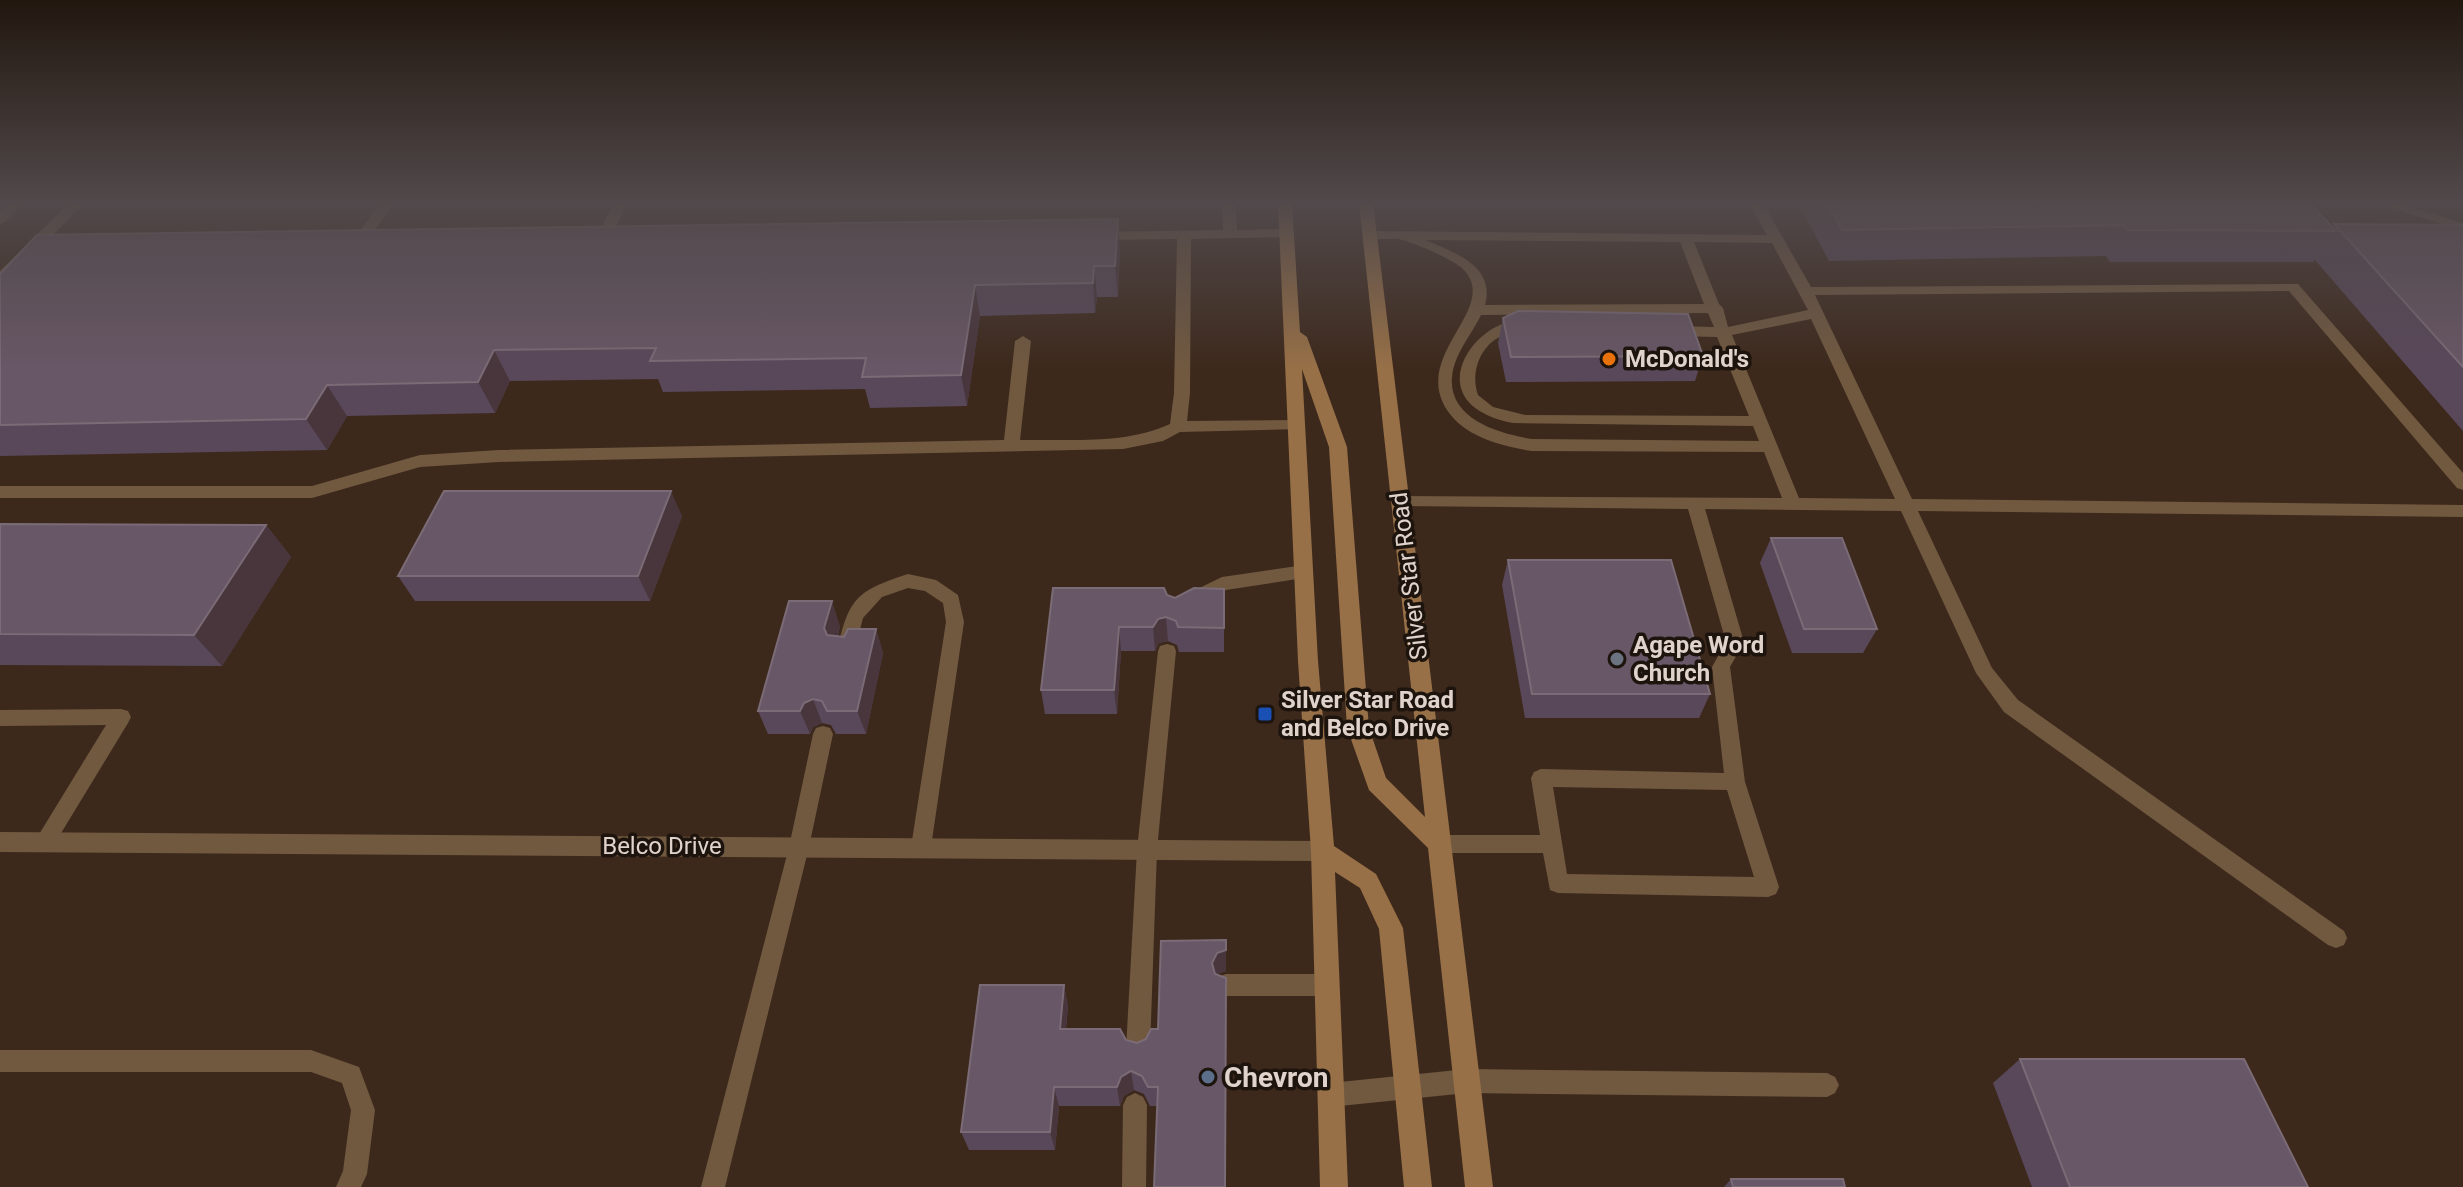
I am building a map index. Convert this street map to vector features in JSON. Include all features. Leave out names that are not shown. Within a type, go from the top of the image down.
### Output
[{"type":"main road","points":[[1288,258],[1323,851],[1334,1187]]},
{"type":"main road","name":"Silver Star Road","points":[[1373,258],[1479,1187]]},
{"type":"main road","points":[[1291,315],[1338,447],[1358,728],[1377,783],[1440,844]]},
{"type":"main road","points":[[1323,851],[1368,881],[1391,928],[1418,1187]]},
{"type":"street","points":[[0,280],[26,258]]},
{"type":"street","name":"Belco Drive","points":[[0,842],[1323,851]]},
{"type":"lane","points":[[1178,427],[1182,380],[1184,258]]},
{"type":"lane","points":[[1450,258],[1470,268],[1482,289],[1478,310],[1456,343],[1443,373],[1446,395],[1459,416],[1488,434],[1532,445],[1770,447]]},
{"type":"lane","points":[[1694,258],[1793,505]]},
{"type":"lane","points":[[1788,258],[1985,673],[2011,706],[2336,938]]},
{"type":"lane","points":[[1806,291],[2293,287],[2463,484]]},
{"type":"lane","points":[[1478,310],[1716,308]]},
{"type":"lane","points":[[1649,331],[1725,332],[1816,313]]},
{"type":"lane","points":[[1543,328],[1513,327],[1491,335],[1475,351],[1468,375],[1469,391],[1475,404],[1496,414],[1525,420],[1760,421]]},
{"type":"lane","points":[[1011,446],[1023,341]]},
{"type":"lane","points":[[0,492],[312,492],[420,461],[499,456],[1123,443],[1157,437],[1178,427],[1296,425]]},
{"type":"lane","points":[[1400,500],[2463,511]]},
{"type":"lane","points":[[1695,503],[1735,642],[1721,667],[1735,782],[1768,887],[1558,883],[1541,778],[1735,782]]},
{"type":"lane","points":[[1177,613],[1197,594],[1222,584],[1304,572]]},
{"type":"lane","points":[[845,653],[854,615],[876,592],[908,581],[930,585],[952,600],[955,622],[921,847]]},
{"type":"lane","points":[[1138,1049],[1152,984],[1147,850],[1167,651]]},
{"type":"lane","points":[[0,718],[121,717],[45,842]]},
{"type":"lane","points":[[713,1187],[799,847],[823,734]]},
{"type":"lane","points":[[1440,844],[1551,844]]},
{"type":"lane","points":[[1226,985],[1327,985]]},
{"type":"lane","points":[[0,1061],[311,1061],[351,1075],[363,1110],[355,1174],[348,1187]]},
{"type":"lane","points":[[1330,1095],[1467,1081],[1827,1085]]},
{"type":"lane","points":[[1134,1187],[1135,1105]]},
{"type":"building","points":[[15,258],[1115,258],[1115,266],[1094,266],[1093,283],[975,285],[961,375],[862,377],[866,358],[650,361],[656,348],[494,350],[478,382],[327,385],[306,419],[0,425],[0,274]]},
{"type":"building","points":[[2365,258],[2463,258],[2463,367]]},
{"type":"building","points":[[1518,311],[1688,314],[1703,356],[1511,357],[1503,318]]},
{"type":"building","points":[[444,491],[671,491],[638,576],[398,576]]},
{"type":"building","points":[[0,524],[266,525],[194,635],[0,634]]},
{"type":"building","points":[[1771,538],[1842,538],[1877,629],[1804,629]]},
{"type":"building","points":[[1508,560],[1671,560],[1710,694],[1532,694]]},
{"type":"building","points":[[1053,588],[1164,588],[1167,595],[1175,598],[1194,588],[1224,589],[1224,628],[1178,627],[1176,621],[1166,617],[1158,619],[1153,627],[1119,627],[1114,690],[1041,690]]},
{"type":"building","points":[[789,601],[832,601],[824,628],[827,635],[844,637],[848,629],[876,629],[857,711],[827,711],[822,701],[813,699],[804,703],[800,711],[758,711]]},
{"type":"building","points":[[1226,940],[1226,950],[1217,953],[1212,963],[1215,974],[1226,978],[1225,1187],[1154,1187],[1158,1087],[1148,1087],[1142,1076],[1131,1071],[1121,1077],[1117,1087],[1054,1087],[1050,1132],[961,1132],[980,985],[1064,985],[1060,1029],[1120,1029],[1126,1040],[1137,1043],[1146,1039],[1151,1029],[1158,1029],[1161,941]]},
{"type":"building","points":[[2020,1059],[2244,1059],[2308,1187],[2070,1187]]},
{"type":"building","points":[[1731,1179],[1843,1179],[1845,1187],[1733,1187]]},
{"type":"place","name":"McDonald's","points":[[1609,359]]},
{"type":"place","name":"Agape Word Church","points":[[1617,659]]},
{"type":"place","name":"Silver Star Road and Belco Drive","points":[[1265,714]]},
{"type":"place","name":"Chevron","points":[[1208,1077]]}]
